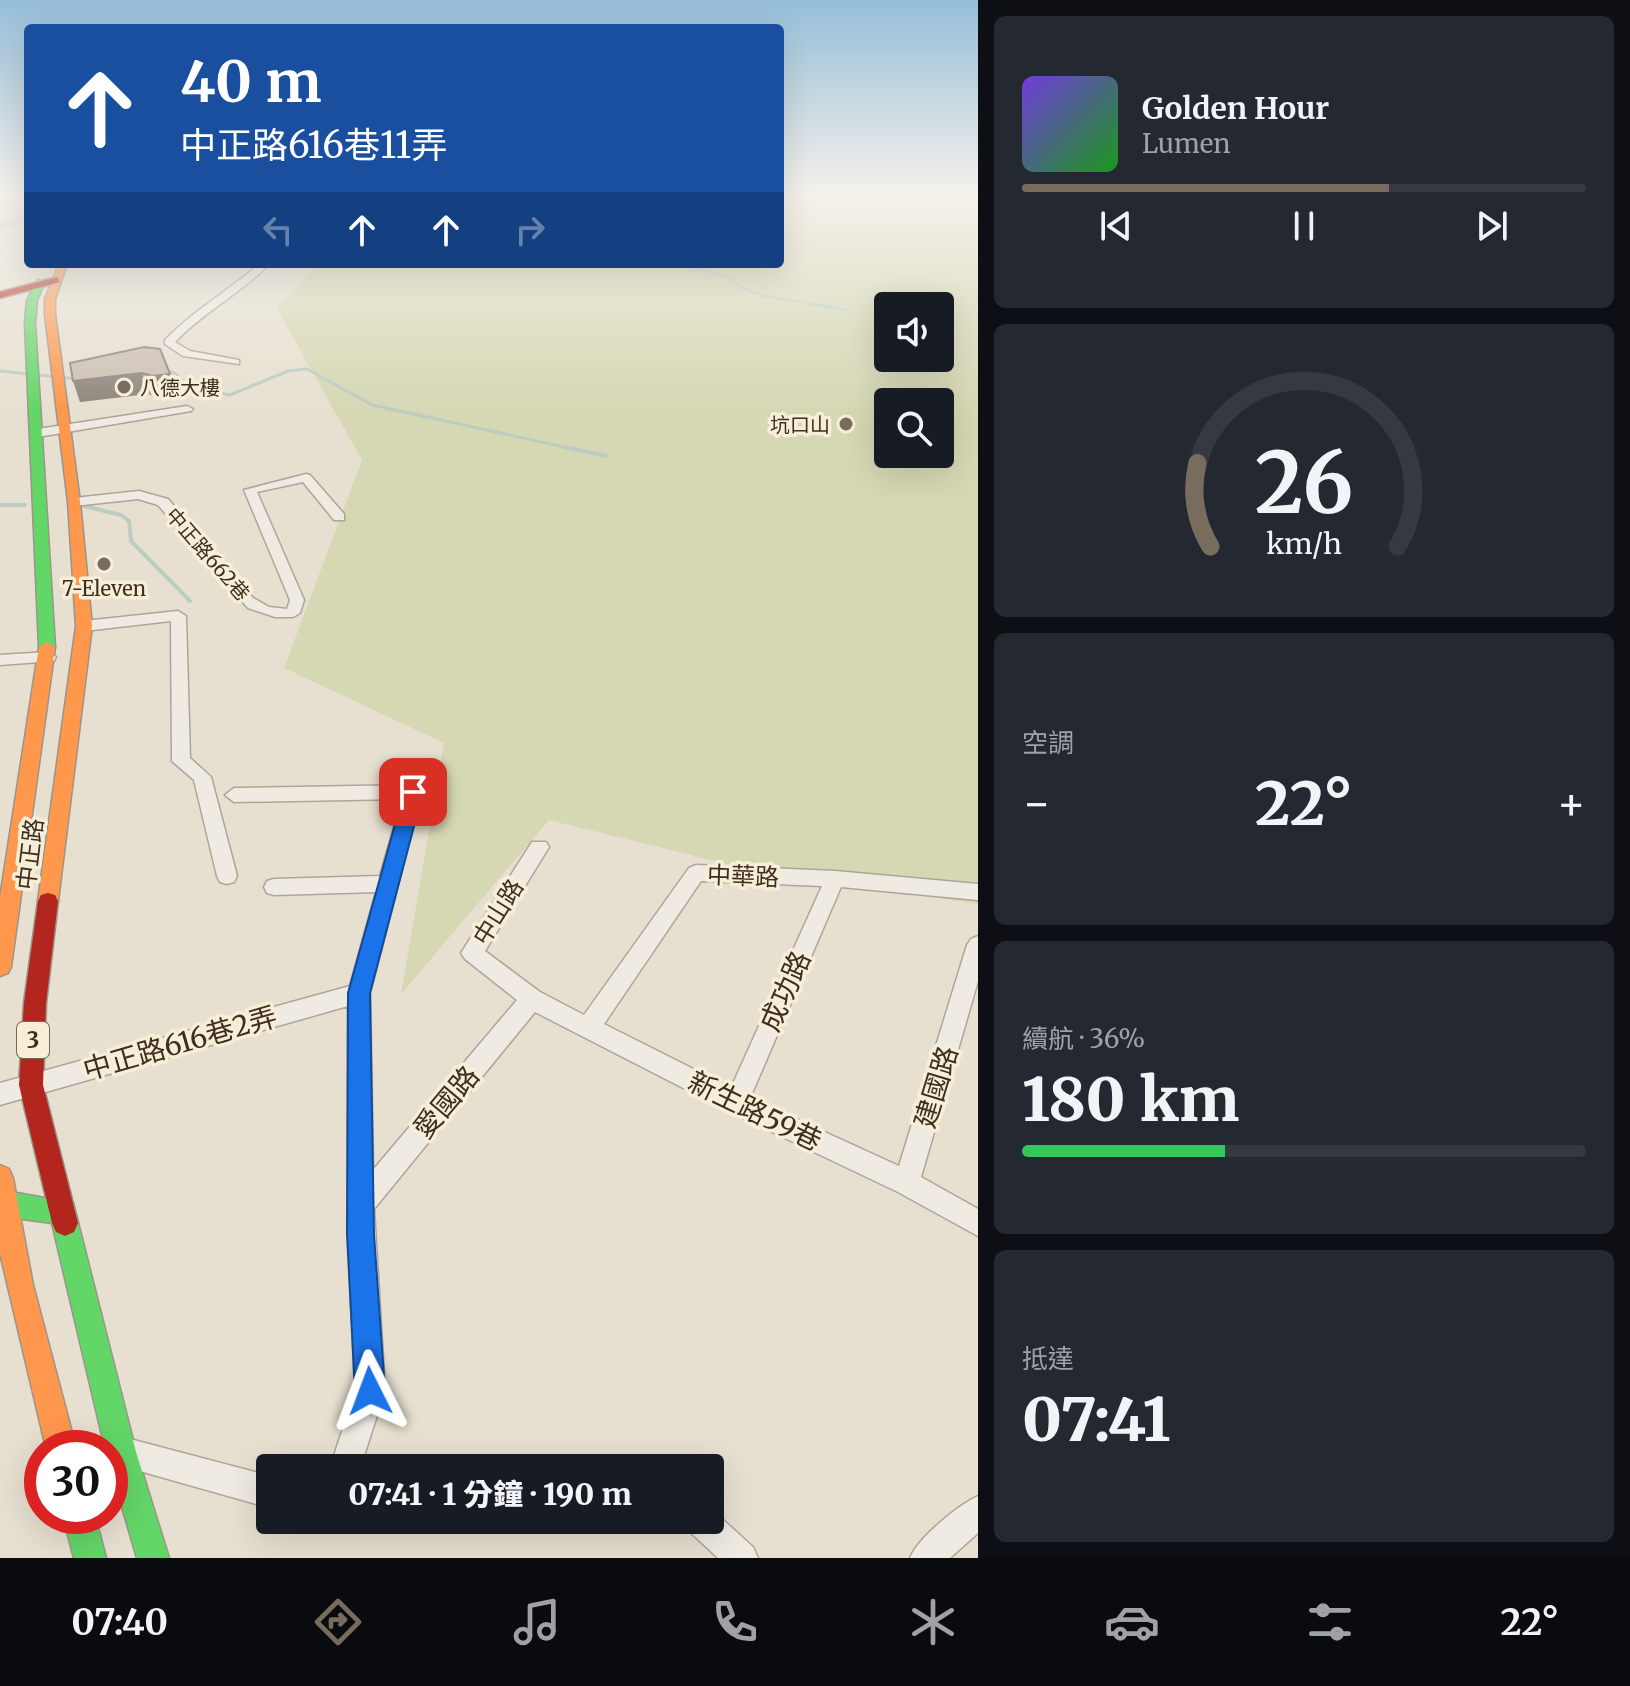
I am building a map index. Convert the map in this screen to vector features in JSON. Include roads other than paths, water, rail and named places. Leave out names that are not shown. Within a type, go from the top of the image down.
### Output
[{"type":"main road","points":[[0,294],[29,275],[48,273]]},
{"type":"main road","points":[[0,294],[30,308],[48,273]]},
{"type":"main road","name":"中正路","points":[[48,273],[54,364],[74,502],[84,626],[35,1003],[31,1085],[116,1430]]},
{"type":"main road","name":"中正路","points":[[0,967],[48,657],[30,308]]},
{"type":"main road","points":[[46,607],[82,598]]},
{"type":"main road","points":[[0,1178],[2,1203],[19,1285],[56,1430]]},
{"type":"main road","points":[[2,1203],[64,1212]]},
{"type":"main road","name":"中正路","points":[[128,1475],[153,1558]]},
{"type":"main road","points":[[84,1534],[90,1558]]},
{"type":"street","points":[[235,362],[187,354],[169,342],[188,322],[228,296],[260,268]]},
{"type":"street","points":[[38,433],[187,409]]},
{"type":"street","name":"中正路662巷","points":[[74,502],[139,495],[163,502],[248,601],[256,608],[279,615],[293,613],[297,600],[250,490],[306,478],[339,517]]},
{"type":"street","points":[[84,626],[178,616],[181,761],[202,777],[227,876]]},
{"type":"street","points":[[0,660],[48,657]]},
{"type":"street","points":[[234,795],[413,792],[359,993],[361,1204],[370,1391],[350,1454]]},
{"type":"street","name":"中山路","points":[[532,999],[472,953],[539,847]]},
{"type":"street","name":"中華路","points":[[588,1028],[696,873],[835,879],[978,892]]},
{"type":"street","name":"成功路","points":[[736,1103],[835,879]]},
{"type":"street","points":[[274,887],[389,884]]},
{"type":"street","name":"建國路","points":[[907,1183],[978,945]]},
{"type":"street","name":"中正路616巷2弄","points":[[0,1094],[359,993]]},
{"type":"street","name":"新生路59巷","points":[[532,999],[736,1103],[907,1183],[978,1223]]},
{"type":"street","name":"愛國路","points":[[361,1204],[532,999]]},
{"type":"street","points":[[128,1454],[256,1488]]},
{"type":"street","points":[[926,1558],[978,1512]]},
{"type":"street","points":[[715,1534],[742,1558]]},
{"type":"waterway","points":[[692,268],[727,276],[743,288],[764,296],[815,304]]},
{"type":"waterway","points":[[815,304],[825,306]]},
{"type":"waterway","points":[[815,304],[846,310]]},
{"type":"waterway","points":[[162,368],[176,374],[190,387],[230,395],[288,371],[307,369],[372,405],[578,450]]},
{"type":"waterway","points":[[0,371],[77,379]]},
{"type":"waterway","points":[[569,448],[606,456]]},
{"type":"waterway","points":[[0,505],[25,505]]},
{"type":"waterway","points":[[84,506],[121,515],[129,521],[131,541],[190,601]]},
{"type":"place","name":"八德大樓","points":[[124,387]]},
{"type":"place","name":"坑口山","points":[[846,424]]},
{"type":"place","name":"7-Eleven","points":[[104,564]]}]
